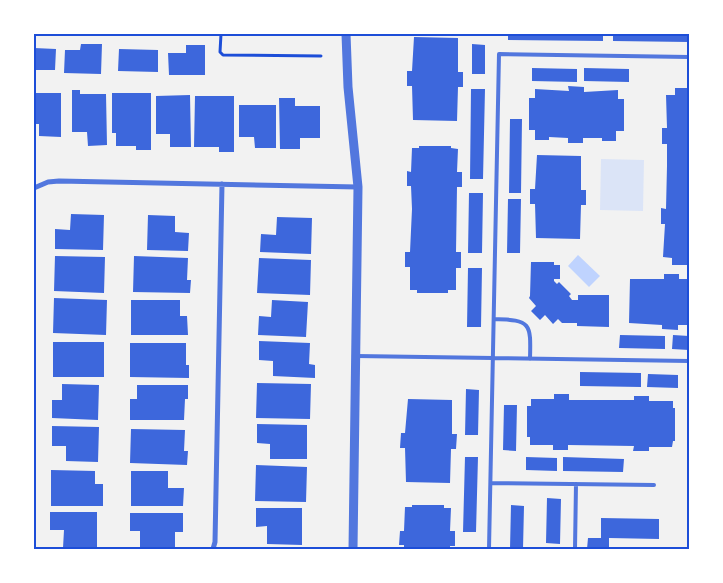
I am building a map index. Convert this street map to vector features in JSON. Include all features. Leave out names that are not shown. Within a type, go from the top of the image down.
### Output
[{"type":"street","points":[[346,34],[348,87],[358,187],[353,549]]},
{"type":"street","points":[[34,188],[48,182],[59,181],[358,187]]},
{"type":"street","points":[[213,549],[215,532],[222,184]]},
{"type":"lane","points":[[489,549],[499,54],[689,57]]},
{"type":"lane","points":[[494,319],[517,320],[528,326],[531,335],[530,358]]},
{"type":"lane","points":[[356,356],[689,361]]},
{"type":"lane","points":[[491,483],[654,485]]},
{"type":"lane","points":[[575,549],[576,484]]},
{"type":"path","points":[[220,34],[220,52],[223,56],[321,56]]},
{"type":"shaded area","points":[[601,159],[644,160],[643,211],[600,210]]},
{"type":"water","points":[[578,255],[600,276],[589,287],[568,266]]},
{"type":"building","points":[[508,34],[603,34],[603,41],[508,40]]},
{"type":"building","points":[[613,34],[689,34],[689,42],[613,41]]},
{"type":"building","points":[[414,37],[458,38],[458,72],[463,72],[463,87],[458,87],[457,121],[413,120],[412,86],[407,86],[407,71],[412,71]]},
{"type":"building","points":[[81,44],[102,44],[101,74],[64,73],[65,50],[80,50]]},
{"type":"building","points":[[472,44],[485,45],[485,74],[472,74]]},
{"type":"building","points":[[186,45],[205,45],[205,75],[169,75],[168,53],[186,53]]},
{"type":"building","points":[[34,48],[56,49],[55,70],[34,70]]},
{"type":"building","points":[[119,49],[158,50],[158,72],[118,71]]},
{"type":"building","points":[[532,68],[577,69],[577,82],[532,81]]},
{"type":"building","points":[[584,68],[629,69],[629,82],[584,81]]},
{"type":"building","points":[[568,86],[584,87],[584,92],[618,90],[618,99],[624,99],[624,131],[616,131],[616,141],[602,141],[602,138],[583,138],[583,143],[568,143],[568,138],[549,137],[549,140],[535,140],[535,130],[529,130],[529,98],[535,98],[535,89],[569,91]]},
{"type":"building","points":[[675,88],[689,88],[689,265],[672,265],[672,258],[663,257],[665,224],[661,224],[661,208],[666,209],[667,144],[662,144],[662,128],[667,128],[666,95],[675,95]]},
{"type":"building","points":[[471,89],[485,89],[483,179],[470,179]]},
{"type":"building","points":[[72,90],[80,90],[80,94],[106,94],[107,145],[88,146],[87,132],[72,132]]},
{"type":"building","points":[[34,93],[61,93],[61,137],[39,136],[39,124],[34,124]]},
{"type":"building","points":[[112,93],[151,93],[151,150],[136,150],[136,146],[116,146],[116,133],[112,133]]},
{"type":"building","points":[[190,95],[191,147],[170,147],[170,134],[156,134],[156,96]]},
{"type":"building","points":[[195,96],[234,96],[234,152],[219,152],[219,147],[194,147]]},
{"type":"building","points":[[279,98],[295,98],[295,106],[320,106],[320,138],[300,138],[300,149],[280,149]]},
{"type":"building","points":[[239,105],[276,105],[276,148],[255,148],[254,137],[239,137]]},
{"type":"building","points":[[510,119],[522,119],[521,193],[509,193]]},
{"type":"building","points":[[419,146],[451,146],[451,148],[458,149],[457,172],[462,172],[462,187],[457,187],[456,252],[461,252],[461,268],[456,268],[456,290],[448,290],[448,293],[417,293],[417,290],[410,290],[410,267],[405,267],[405,252],[410,252],[412,209],[411,186],[407,186],[407,171],[411,172],[412,148],[419,148]]},
{"type":"building","points":[[537,155],[581,156],[581,190],[586,190],[586,205],[581,205],[580,239],[536,238],[535,204],[530,204],[530,189],[535,189]]},
{"type":"building","points":[[469,193],[483,193],[482,253],[468,253]]},
{"type":"building","points":[[508,199],[521,199],[520,253],[507,253]]},
{"type":"building","points":[[71,214],[104,215],[103,250],[55,249],[55,229],[70,230]]},
{"type":"building","points":[[148,215],[175,216],[175,232],[189,233],[188,251],[147,250]]},
{"type":"building","points":[[277,217],[312,218],[311,254],[260,252],[261,234],[276,235]]},
{"type":"building","points":[[55,256],[105,257],[104,293],[54,291]]},
{"type":"building","points":[[134,256],[188,258],[187,280],[191,280],[190,293],[133,292]]},
{"type":"building","points":[[259,258],[311,260],[310,295],[257,293]]},
{"type":"building","points":[[531,262],[554,262],[554,265],[560,265],[560,279],[554,279],[554,281],[557,284],[559,282],[571,294],[569,296],[572,300],[578,300],[578,295],[609,295],[609,327],[577,326],[577,323],[562,323],[558,319],[553,324],[545,315],[540,320],[531,311],[536,306],[529,298]]},
{"type":"building","points":[[468,268],[482,268],[481,327],[467,327]]},
{"type":"building","points":[[664,274],[679,274],[679,279],[689,279],[689,325],[678,325],[678,330],[662,329],[662,325],[629,323],[630,279],[664,279]]},
{"type":"building","points":[[54,298],[107,300],[106,335],[53,333]]},
{"type":"building","points":[[131,300],[180,300],[180,316],[187,316],[188,335],[131,335]]},
{"type":"building","points":[[272,300],[308,302],[306,337],[258,335],[259,316],[271,317]]},
{"type":"building","points":[[620,335],[665,336],[665,349],[619,348]]},
{"type":"building","points":[[673,335],[689,336],[689,350],[672,349]]},
{"type":"building","points":[[259,341],[310,343],[309,364],[315,365],[315,378],[273,376],[273,361],[259,360]]},
{"type":"building","points":[[53,342],[104,342],[104,377],[53,377]]},
{"type":"building","points":[[130,343],[186,343],[186,365],[189,365],[189,378],[130,377]]},
{"type":"building","points":[[580,372],[641,373],[641,387],[580,386]]},
{"type":"building","points":[[648,374],[678,375],[678,388],[647,387]]},
{"type":"building","points":[[257,383],[311,384],[310,419],[256,418]]},
{"type":"building","points":[[62,384],[99,385],[98,420],[52,418],[52,400],[62,400]]},
{"type":"building","points":[[137,385],[188,385],[188,399],[185,399],[184,420],[130,420],[130,399],[137,399]]},
{"type":"building","points":[[466,389],[479,390],[478,435],[465,435]]},
{"type":"building","points":[[554,394],[569,394],[569,400],[634,400],[634,396],[649,396],[649,401],[673,401],[673,408],[675,408],[675,441],[673,441],[672,447],[649,447],[649,451],[633,451],[634,446],[568,445],[568,450],[553,450],[553,445],[530,445],[530,437],[527,437],[527,406],[531,406],[531,399],[554,399]]},
{"type":"building","points":[[408,399],[452,400],[452,434],[457,434],[456,449],[451,449],[450,483],[406,482],[405,448],[400,448],[401,433],[405,433]]},
{"type":"building","points":[[504,405],[517,405],[516,451],[503,450]]},
{"type":"building","points":[[257,424],[307,425],[307,459],[270,459],[270,444],[257,443]]},
{"type":"building","points":[[52,426],[99,427],[98,462],[66,461],[66,446],[52,446]]},
{"type":"building","points":[[131,429],[185,430],[184,451],[188,451],[187,465],[130,463]]},
{"type":"building","points":[[465,457],[478,457],[476,532],[463,532]]},
{"type":"building","points":[[526,457],[557,458],[557,471],[526,470]]},
{"type":"building","points":[[563,457],[624,459],[623,472],[563,471]]},
{"type":"building","points":[[256,465],[307,467],[306,502],[255,501]]},
{"type":"building","points":[[51,470],[95,471],[95,484],[103,484],[103,506],[51,506]]},
{"type":"building","points":[[131,471],[168,471],[168,488],[184,488],[183,506],[131,506]]},
{"type":"building","points":[[547,498],[561,499],[560,544],[546,543]]},
{"type":"building","points":[[412,505],[444,505],[444,508],[451,508],[450,531],[455,531],[455,546],[450,546],[450,549],[404,549],[404,545],[399,545],[400,531],[404,531],[405,507],[412,507]]},
{"type":"building","points":[[511,505],[524,506],[523,549],[510,549]]},
{"type":"building","points":[[256,508],[302,508],[302,545],[267,544],[267,526],[256,527]]},
{"type":"building","points":[[50,512],[97,512],[97,548],[63,548],[64,530],[50,530]]},
{"type":"building","points":[[130,513],[183,513],[183,532],[175,532],[175,548],[140,548],[140,531],[130,531]]},
{"type":"building","points":[[601,518],[659,519],[659,539],[609,538],[609,549],[587,549],[588,538],[601,538]]}]
